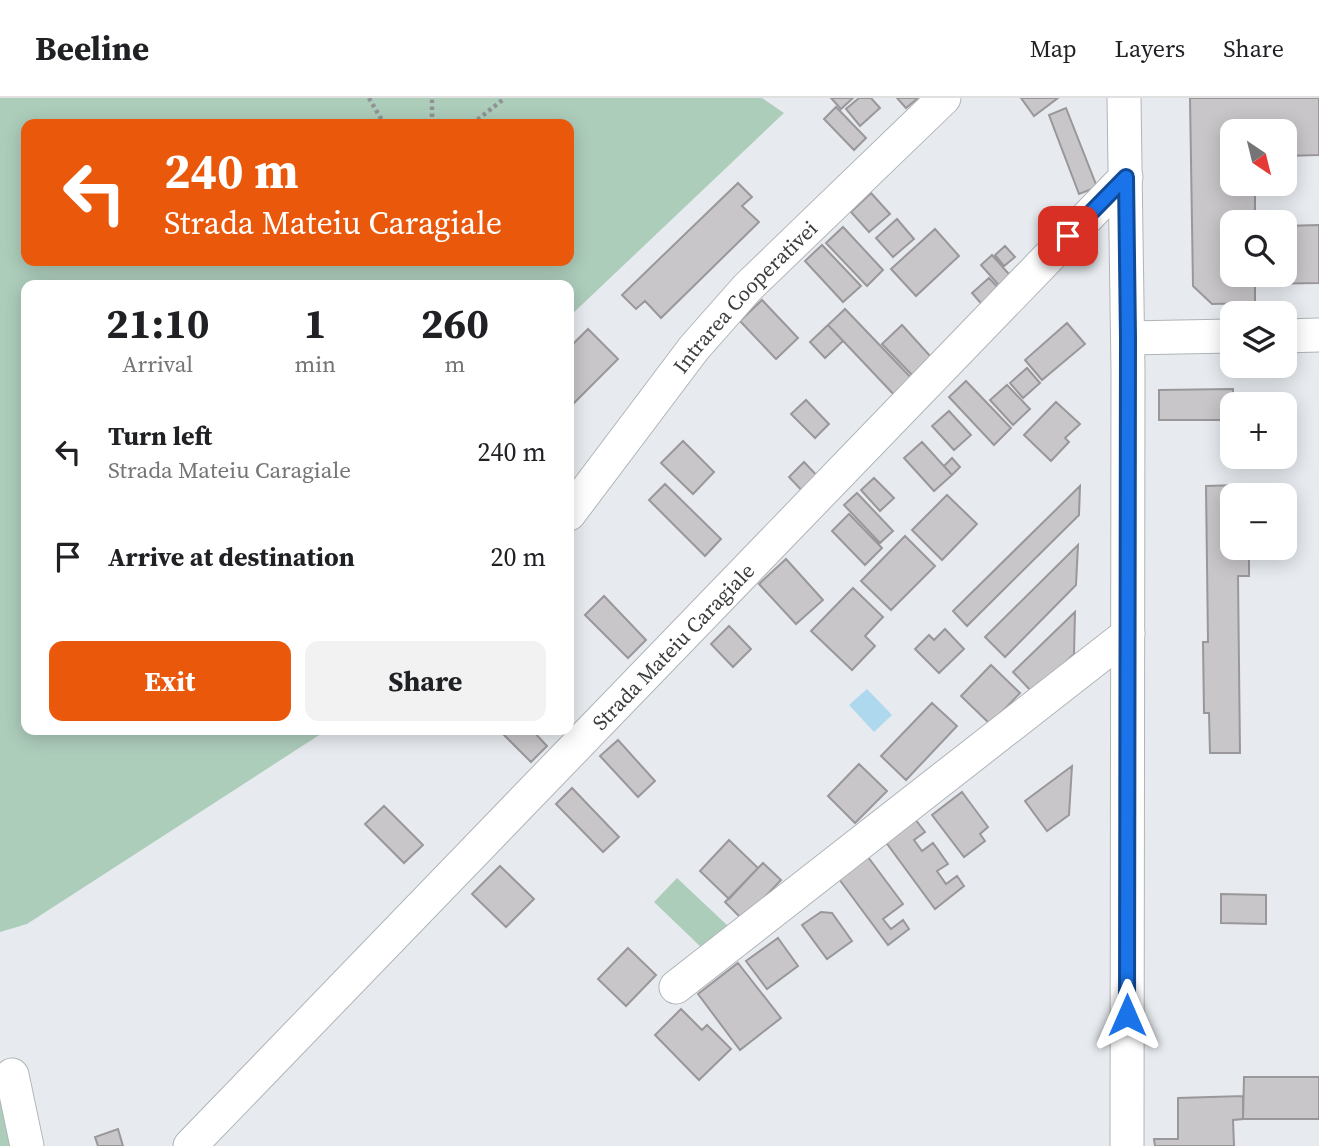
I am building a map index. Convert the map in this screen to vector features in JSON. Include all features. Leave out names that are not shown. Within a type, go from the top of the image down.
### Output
[{"type":"street","name":"Intrarea Cooperativei","points":[[574,507],[694,348],[747,288],[944,98]]},
{"type":"street","points":[[1124,98],[1128,338],[1127,1146]]},
{"type":"street","name":"Strada Mateiu Caragiale","points":[[190,1146],[1126,177]]},
{"type":"street","points":[[1297,335],[1319,335]]},
{"type":"street","points":[[1128,338],[1220,336]]},
{"type":"street","points":[[676,987],[1128,634]]},
{"type":"street","points":[[12,1075],[27,1146]]},
{"type":"path","points":[[369,98],[381,119]]},
{"type":"path","points":[[432,98],[432,119]]},
{"type":"path","points":[[478,119],[505,98]]},
{"type":"green space","points":[[0,98],[762,98],[784,113],[574,312],[574,280],[21,280],[21,735],[319,735],[27,924],[0,932]]},
{"type":"green space","points":[[677,878],[727,925],[704,950],[654,902]]},
{"type":"green space","points":[[0,1078],[13,1146],[0,1146]]},
{"type":"water","points":[[867,689],[892,715],[874,732],[849,705]]},
{"type":"building","points":[[831,98],[853,98],[841,109]]},
{"type":"building","points":[[859,98],[871,98],[880,108],[860,126],[846,109]]},
{"type":"building","points":[[897,98],[918,98],[906,108]]},
{"type":"building","points":[[1021,98],[1058,98],[1034,116]]},
{"type":"building","points":[[1190,98],[1319,98],[1319,155],[1297,156],[1297,119],[1220,119],[1220,196],[1255,196],[1255,210],[1220,210],[1220,287],[1255,287],[1255,301],[1220,301],[1220,304],[1212,304],[1193,286]]},
{"type":"building","points":[[836,107],[866,138],[854,150],[824,119]]},
{"type":"building","points":[[1066,108],[1097,187],[1079,194],[1049,115]]},
{"type":"building","points":[[738,183],[752,197],[742,206],[759,222],[661,318],[645,301],[636,309],[622,295]]},
{"type":"building","points":[[871,193],[890,214],[869,232],[851,212]]},
{"type":"building","points":[[897,219],[914,239],[893,257],[876,238]]},
{"type":"building","points":[[1319,225],[1319,283],[1297,283],[1297,226]]},
{"type":"building","points":[[843,227],[883,270],[867,286],[826,243]]},
{"type":"building","points":[[935,229],[959,256],[916,296],[891,269]]},
{"type":"building","points":[[822,245],[861,286],[843,302],[805,261]]},
{"type":"building","points":[[1005,246],[1015,257],[1004,266],[995,255]]},
{"type":"building","points":[[992,255],[1015,281],[1004,291],[981,265]]},
{"type":"building","points":[[989,278],[1003,293],[986,309],[972,293]]},
{"type":"building","points":[[762,300],[798,338],[776,359],[740,321]]},
{"type":"building","points":[[845,309],[918,385],[900,401],[828,325]]},
{"type":"building","points":[[1067,323],[1085,344],[1042,380],[1025,360]]},
{"type":"building","points":[[828,325],[843,341],[825,358],[810,342]]},
{"type":"building","points":[[902,325],[931,357],[912,375],[882,344]]},
{"type":"building","points":[[588,329],[618,359],[574,403],[574,343]]},
{"type":"building","points":[[1027,368],[1040,383],[1023,398],[1010,383]]},
{"type":"building","points":[[966,381],[1011,428],[994,445],[949,397]]},
{"type":"building","points":[[1007,385],[1030,409],[1013,425],[990,400]]},
{"type":"building","points":[[1233,389],[1233,392],[1220,392],[1220,420],[1159,420],[1159,390]]},
{"type":"building","points":[[806,400],[829,424],[815,438],[791,414]]},
{"type":"building","points":[[1056,402],[1080,424],[1065,438],[1069,442],[1051,461],[1024,435]]},
{"type":"building","points":[[949,411],[971,435],[954,450],[932,426]]},
{"type":"building","points":[[683,441],[714,472],[693,494],[661,463]]},
{"type":"building","points":[[922,442],[952,475],[934,491],[904,458]]},
{"type":"building","points":[[952,458],[960,467],[952,475],[944,466]]},
{"type":"building","points":[[804,462],[823,482],[808,497],[789,477]]},
{"type":"building","points":[[874,478],[894,498],[880,511],[861,490]]},
{"type":"building","points":[[665,484],[721,539],[705,556],[649,500]]},
{"type":"building","points":[[1080,486],[1079,515],[967,626],[953,611]]},
{"type":"building","points":[[1206,486],[1220,486],[1220,560],[1249,560],[1249,576],[1238,576],[1240,753],[1210,753],[1209,713],[1204,713],[1203,642],[1208,642]]},
{"type":"building","points":[[857,493],[893,531],[880,543],[844,505]]},
{"type":"building","points":[[947,495],[977,524],[942,560],[912,530]]},
{"type":"building","points":[[849,514],[882,548],[865,565],[832,531]]},
{"type":"building","points":[[905,536],[935,566],[891,610],[861,581]]},
{"type":"building","points":[[1078,545],[1076,585],[1005,657],[985,637]]},
{"type":"building","points":[[786,559],[823,600],[796,624],[759,584]]},
{"type":"building","points":[[853,588],[883,617],[865,636],[875,646],[852,670],[811,631]]},
{"type":"building","points":[[604,596],[646,640],[628,658],[585,615]]},
{"type":"building","points":[[1075,612],[1074,654],[1033,693],[1013,672]]},
{"type":"building","points":[[729,626],[751,649],[733,667],[711,644]]},
{"type":"building","points":[[945,629],[964,649],[939,673],[915,649],[929,635],[934,640]]},
{"type":"building","points":[[991,665],[1020,693],[990,724],[961,696]]},
{"type":"building","points":[[932,703],[957,726],[906,780],[881,756]]},
{"type":"building","points":[[504,735],[537,735],[547,746],[531,762]]},
{"type":"building","points":[[618,740],[655,781],[638,797],[600,756]]},
{"type":"building","points":[[859,764],[887,791],[855,823],[828,796]]},
{"type":"building","points":[[1072,766],[1069,815],[1047,831],[1025,801]]},
{"type":"building","points":[[572,788],[619,837],[603,852],[556,804]]},
{"type":"building","points":[[962,792],[988,827],[980,834],[985,841],[964,857],[932,815]]},
{"type":"building","points":[[384,806],[423,845],[404,863],[365,824]]},
{"type":"building","points":[[915,819],[925,832],[914,840],[922,851],[933,843],[948,864],[937,871],[946,884],[957,876],[964,886],[935,909],[885,841]]},
{"type":"building","points":[[729,840],[758,868],[729,899],[700,871]]},
{"type":"building","points":[[868,857],[903,904],[883,919],[891,929],[903,920],[909,929],[888,945],[839,879]]},
{"type":"building","points":[[763,863],[781,880],[743,920],[725,902]]},
{"type":"building","points":[[500,866],[534,899],[506,927],[472,894]]},
{"type":"building","points":[[1221,894],[1266,895],[1266,924],[1221,923]]},
{"type":"building","points":[[821,912],[832,913],[852,941],[827,959],[802,925]]},
{"type":"building","points":[[778,938],[798,966],[767,989],[746,961]]},
{"type":"building","points":[[628,948],[656,975],[626,1006],[598,979]]},
{"type":"building","points":[[738,963],[781,1018],[740,1050],[698,994]]},
{"type":"building","points":[[681,1009],[702,1030],[707,1025],[731,1049],[699,1080],[655,1035]]},
{"type":"building","points":[[1244,1077],[1319,1077],[1319,1119],[1243,1119]]},
{"type":"building","points":[[1243,1096],[1243,1119],[1233,1120],[1234,1146],[1155,1146],[1154,1139],[1178,1139],[1178,1098]]},
{"type":"building","points":[[118,1129],[123,1146],[98,1146],[95,1137]]},
{"type":"route","points":[[1068,236],[1126,177],[1127,1015]]}]
